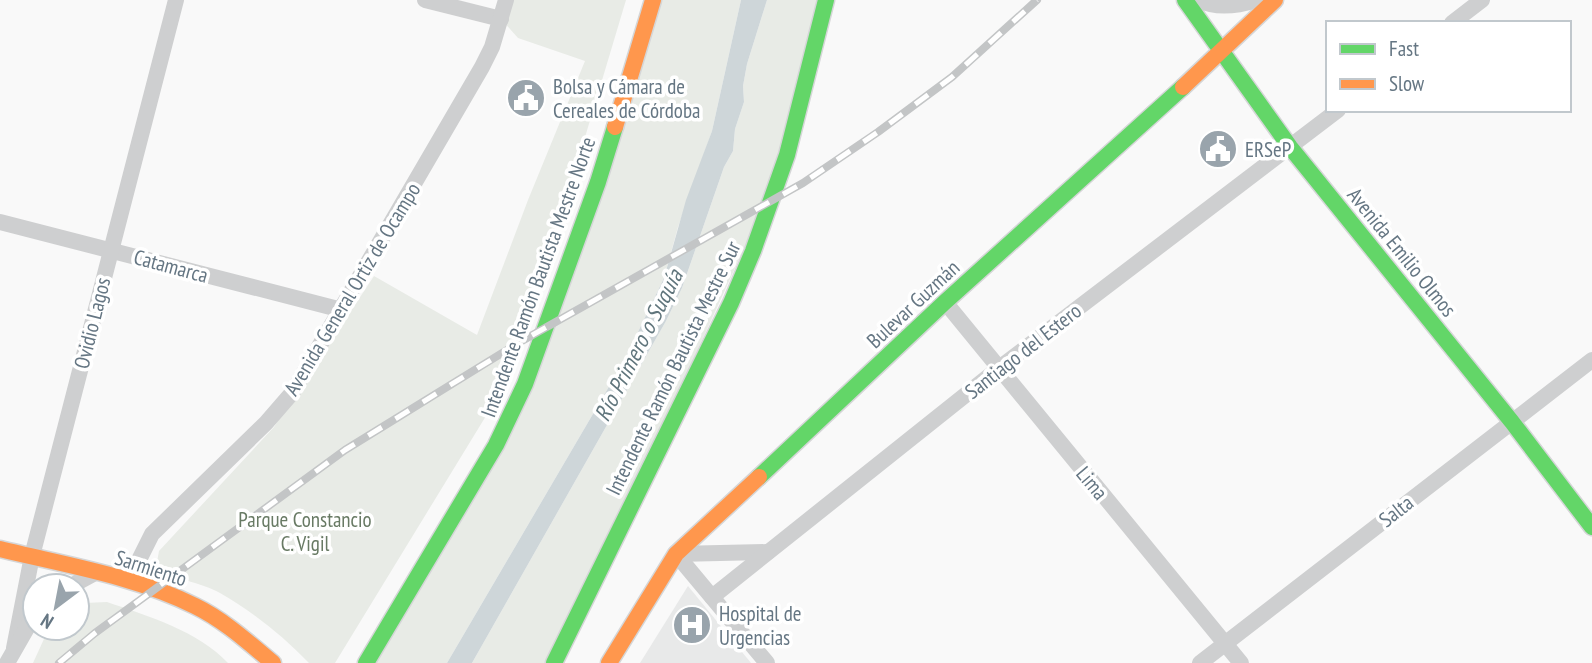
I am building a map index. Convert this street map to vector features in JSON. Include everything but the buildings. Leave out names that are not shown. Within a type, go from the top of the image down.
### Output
[{"type":"main road","name":"Intendente Ramón Bautista Mestre Norte","points":[[366,663],[496,445],[525,384],[598,182],[653,0]]},
{"type":"main road","name":"Intendente Ramón Bautista Mestre Sur","points":[[554,663],[731,303],[753,251],[786,155],[826,0]]},
{"type":"main road","name":"Avenida Emilio Olmos","points":[[1185,0],[1290,147],[1512,422],[1592,527]]},
{"type":"main road","name":"Bulevar Guzmán","points":[[609,663],[676,554],[945,302],[1222,52],[1275,0]]},
{"type":"main road","name":"Sarmiento","points":[[0,549],[156,588],[198,607],[242,637],[273,663]]},
{"type":"street","name":"Ovidio Lagos","points":[[11,656],[32,556],[176,0]]},
{"type":"street","points":[[425,0],[501,19]]},
{"type":"street","name":"Avenida General Ortiz de Ocampo","points":[[139,583],[137,564],[152,534],[292,393],[482,68],[506,0]]},
{"type":"street","points":[[1199,0],[1227,6],[1256,0]]},
{"type":"street","points":[[1455,21],[1482,0]]},
{"type":"street","name":"Santiago del Estero","points":[[712,597],[998,369],[1335,112]]},
{"type":"street","name":"Catamarca","points":[[0,222],[342,310]]},
{"type":"street","name":"Lima","points":[[945,302],[1241,663]]},
{"type":"street","name":"Salta","points":[[1200,663],[1592,360]]},
{"type":"street","points":[[676,554],[768,552]]},
{"type":"street","points":[[676,554],[767,663]]},
{"type":"street","points":[[91,575],[95,573]]},
{"type":"street","name":"Ovidio Lagos","points":[[11,656],[21,638]]},
{"type":"shaded area","name":"Hospital de Urgencias","points":[[688,586],[751,663],[640,663]]},
{"type":"green space","name":"Parque Constancio C. Vigil","points":[[506,0],[626,0],[574,174],[489,411],[335,663],[309,663],[267,625],[232,600],[163,568],[157,562],[159,551],[274,427],[374,276],[477,335],[585,61],[518,38],[501,19]]},
{"type":"green space","points":[[653,0],[741,0],[712,131],[678,227],[664,278],[624,361],[447,663],[366,663],[496,445]]},
{"type":"green space","points":[[767,0],[826,0],[787,155],[554,663],[472,663],[666,321],[682,288],[724,167],[733,151],[735,129],[744,102],[743,86],[747,64]]},
{"type":"green space","points":[[107,602],[187,633],[228,663],[33,663],[43,642],[91,642],[91,603]]},
{"type":"water","name":"Río Primero o Suquía","points":[[741,0],[767,0],[747,64],[743,86],[744,102],[735,129],[733,151],[724,167],[682,288],[666,321],[472,663],[447,663],[624,361],[664,278],[686,200],[712,131]]},
{"type":"railway","points":[[59,663],[95,633],[345,450],[520,342],[803,183],[952,77],[1037,0]]},
{"type":"traffic: fast","points":[[554,663],[731,303],[753,251],[787,155],[826,0]]},
{"type":"traffic: fast","points":[[1185,0],[1290,147],[1512,422],[1592,527]]},
{"type":"traffic: fast","points":[[759,477],[945,302],[1183,87]]},
{"type":"traffic: fast","points":[[366,663],[496,445],[525,384],[598,182],[615,127]]},
{"type":"traffic: slow","points":[[615,127],[653,0]]},
{"type":"traffic: slow","points":[[1183,87],[1275,0]]},
{"type":"traffic: slow","points":[[609,663],[676,554],[759,477]]},
{"type":"traffic: slow","points":[[0,549],[99,572],[172,596],[216,618],[273,663]]},
{"type":"place","name":"Bolsa y Cámara de Cereales de Córdoba","points":[[526,98]]},
{"type":"place","name":"ERSeP","points":[[1218,149]]},
{"type":"place","name":"Hospital de Urgencias","points":[[692,625]]}]
